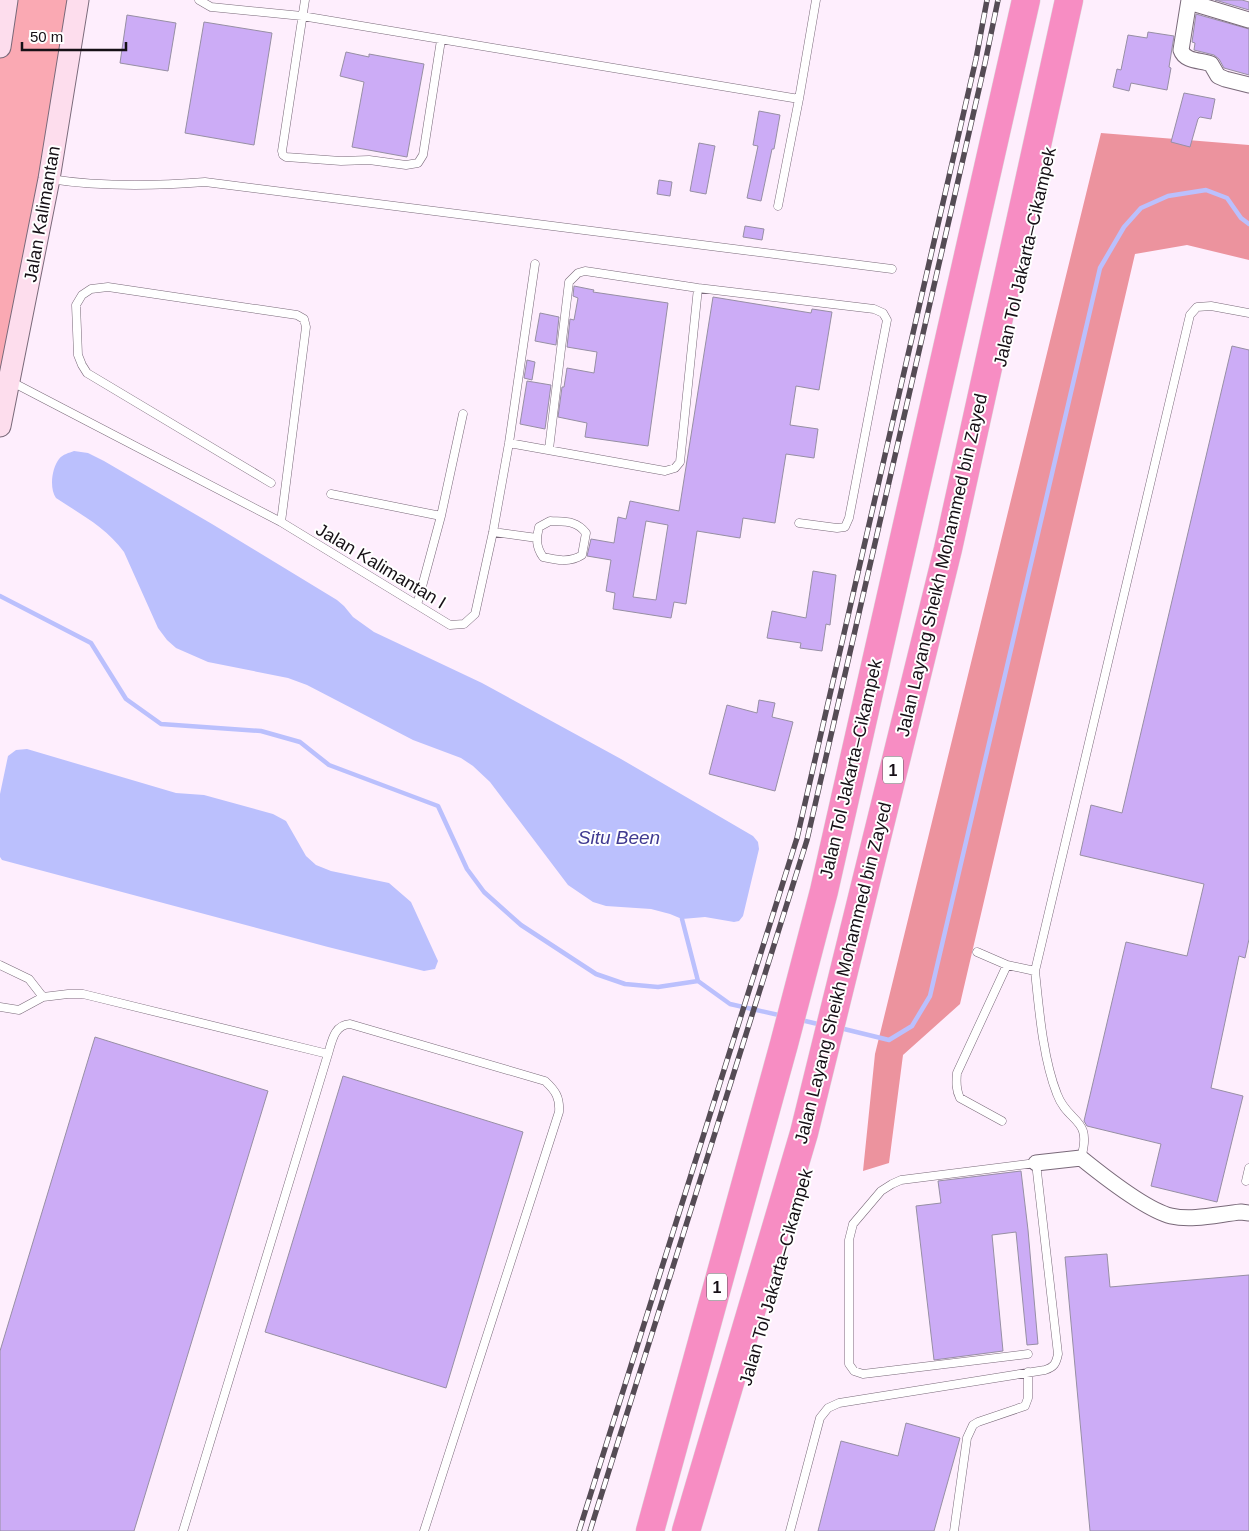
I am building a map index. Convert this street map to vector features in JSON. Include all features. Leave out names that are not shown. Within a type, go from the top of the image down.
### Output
[{"type":"highway","name":"Jalan Tol Jakarta–Cikampek","points":[[650,1531],[784,1044],[828,872],[1026,0]]},
{"type":"highway","name":"Jalan Layang Sheikh Mohammed bin Zayed","points":[[674,1531],[840,942],[934,540],[1055,0]]},
{"type":"highway","name":"Jalan Layang Sheikh Mohammed bin Zayed","points":[[686,1531],[804,1133],[948,549],[1069,0]]},
{"type":"highway","name":"Jalan Tol Jakarta–Cikampek","points":[[704,1531],[796,1213],[852,989],[1085,0]]},
{"type":"street","points":[[0,46],[8,0]]},
{"type":"street","name":"Jalan Kalimantan","points":[[0,426],[49,179],[78,0]]},
{"type":"street","points":[[1249,20],[1189,1],[1181,50],[1187,58],[1211,64],[1216,73],[1226,79],[1249,85]]},
{"type":"street","points":[[1036,1162],[1081,1158],[1127,1192],[1154,1209],[1172,1216],[1191,1218],[1241,1212],[1249,1213]]},
{"type":"lane","points":[[199,0],[211,6],[302,16],[799,99]]},
{"type":"lane","points":[[304,0],[282,151],[286,157],[341,161],[369,160],[406,165],[418,164],[423,156],[441,40]]},
{"type":"lane","points":[[778,206],[816,0]]},
{"type":"lane","points":[[49,179],[66,182],[148,186],[205,182],[892,269]]},
{"type":"lane","name":"Jalan Kalimantan I","points":[[10,381],[280,522],[450,626],[464,624],[475,614],[493,532],[509,443],[535,264]]},
{"type":"lane","points":[[549,449],[569,282],[578,273],[585,271],[698,288],[874,309],[883,313],[887,320],[849,518],[845,526],[837,528],[800,523]]},
{"type":"lane","points":[[271,483],[87,373],[78,355],[76,305],[82,294],[90,289],[108,287],[297,315],[304,319],[306,327],[280,522]]},
{"type":"lane","points":[[509,443],[637,467],[665,471],[675,468],[680,462],[698,288]]},
{"type":"lane","points":[[1081,1158],[1085,1136],[1081,1126],[1057,1096],[1040,1019],[1034,971],[1190,315],[1198,307],[1210,306],[1249,313]]},
{"type":"lane","points":[[417,605],[441,516],[463,414]]},
{"type":"lane","points":[[331,494],[441,516]]},
{"type":"lane","points":[[550,521],[580,525],[586,533],[582,555],[576,559],[558,561],[543,557],[538,550],[537,538],[539,528],[550,521]]},
{"type":"lane","points":[[493,532],[537,538]]},
{"type":"lane","points":[[977,952],[1007,965],[1034,971]]},
{"type":"lane","points":[[0,965],[28,979],[43,997]]},
{"type":"lane","points":[[1002,1121],[960,1098],[956,1083],[957,1074],[1007,965]]},
{"type":"lane","points":[[0,1006],[19,1010],[43,997],[83,994],[328,1054]]},
{"type":"lane","points":[[183,1531],[328,1054],[335,1032],[343,1024],[350,1024],[546,1081],[555,1090],[560,1101],[559,1112],[553,1131],[424,1531]]},
{"type":"lane","points":[[790,1531],[820,1418],[828,1408],[839,1403],[1051,1368],[1056,1363],[1058,1354],[1036,1162],[901,1180],[881,1190],[853,1224],[848,1240],[849,1364],[854,1371],[863,1374],[1028,1354]]},
{"type":"lane","points":[[1246,1181],[1249,1168]]},
{"type":"lane","points":[[954,1531],[968,1438],[971,1430],[978,1422],[1025,1406],[1028,1398],[1028,1372]]},
{"type":"shaded area","points":[[7,0],[74,0],[0,426],[0,47]]},
{"type":"shaded area","points":[[1101,133],[1249,145],[1249,260],[1187,245],[1135,254],[960,1004],[903,1055],[889,1163],[863,1171],[875,1054]]},
{"type":"water","name":"Situ Been","points":[[74,451],[88,453],[104,461],[212,524],[337,600],[353,617],[374,632],[482,683],[621,759],[753,836],[758,842],[759,849],[743,916],[739,921],[734,922],[705,917],[682,919],[651,909],[606,906],[593,902],[568,885],[490,782],[461,758],[413,740],[307,685],[288,678],[208,662],[176,648],[158,628],[124,552],[117,543],[84,516],[56,498],[53,489],[53,473],[59,459]]},
{"type":"water","points":[[27,749],[176,793],[204,795],[273,814],[286,821],[306,856],[316,865],[331,871],[389,883],[411,902],[438,961],[435,969],[424,971],[328,947],[2,860],[0,857],[0,794],[8,756],[16,750]]},
{"type":"building","points":[[1215,0],[1242,0],[1249,2],[1249,10]]},
{"type":"building","points":[[1196,14],[1249,29],[1249,75],[1224,68],[1219,59],[1214,55],[1194,50],[1195,43],[1192,42]]},
{"type":"building","points":[[127,15],[176,23],[168,71],[120,63]]},
{"type":"building","points":[[204,22],[272,33],[254,145],[185,133]]},
{"type":"building","points":[[1148,32],[1174,36],[1167,90],[1131,83],[1129,91],[1113,87],[1117,69],[1121,70],[1128,35],[1147,38]]},
{"type":"building","points":[[346,52],[369,57],[369,54],[424,64],[407,157],[352,147],[364,82],[340,76]]},
{"type":"building","points":[[1184,93],[1215,99],[1211,119],[1200,117],[1198,119],[1190,147],[1171,142]]},
{"type":"building","points":[[759,111],[780,115],[761,201],[747,198],[758,146],[753,145]]},
{"type":"building","points":[[699,143],[715,146],[706,194],[690,191]]},
{"type":"building","points":[[659,180],[672,182],[670,196],[657,194]]},
{"type":"building","points":[[745,226],[764,229],[762,240],[743,237]]},
{"type":"building","points":[[574,286],[594,290],[593,292],[668,303],[648,446],[585,437],[587,423],[558,417],[567,368],[594,373],[597,352],[567,347],[570,319],[574,320],[578,298],[573,296]]},
{"type":"building","points":[[713,297],[811,313],[812,309],[832,312],[819,390],[796,386],[790,425],[818,429],[814,458],[786,454],[775,523],[743,518],[740,538],[697,531],[686,604],[674,602],[671,618],[613,609],[615,593],[606,591],[611,560],[587,556],[591,539],[614,543],[618,517],[626,519],[630,501],[679,511]],"holes":[[[646,521],[668,525],[656,600],[633,597]]]},
{"type":"building","points":[[540,313],[559,317],[556,345],[535,341]]},
{"type":"building","points":[[1232,346],[1249,350],[1249,939],[1245,958],[1239,956],[1211,1088],[1243,1096],[1217,1202],[1151,1186],[1161,1144],[1087,1126],[1084,1121],[1126,942],[1187,956],[1204,884],[1080,855],[1091,805],[1122,813]]},
{"type":"building","points":[[527,360],[535,362],[532,380],[524,378]]},
{"type":"building","points":[[527,381],[551,385],[545,429],[520,424]]},
{"type":"building","points":[[813,571],[836,575],[830,625],[826,624],[822,651],[800,648],[801,643],[767,638],[772,611],[806,618]]},
{"type":"building","points":[[759,700],[775,703],[772,717],[793,722],[775,791],[709,774],[727,705],[757,713]]},
{"type":"building","points":[[95,1037],[268,1091],[134,1531],[0,1531],[0,1351]]},
{"type":"building","points":[[343,1076],[523,1132],[446,1388],[265,1332]]},
{"type":"building","points":[[1021,1171],[1038,1344],[1027,1345],[1016,1232],[992,1235],[1003,1351],[934,1360],[916,1206],[941,1203],[938,1181]]},
{"type":"building","points":[[1107,1254],[1110,1287],[1249,1275],[1249,1531],[1090,1531],[1065,1257]]},
{"type":"building","points":[[906,1423],[960,1438],[934,1531],[818,1531],[841,1441],[898,1456]]},
{"type":"waterway","points":[[840,1028],[889,1040],[912,1026],[930,996],[1100,268],[1124,227],[1141,208],[1168,196],[1206,190],[1227,198],[1241,218],[1249,224]]},
{"type":"waterway","points":[[0,596],[91,643],[126,699],[161,724],[261,731],[300,742],[329,765],[438,806],[467,869],[484,892],[521,925],[596,974],[625,984],[658,987],[698,981],[730,1004],[783,1016]]},
{"type":"waterway","points":[[682,919],[698,981]]},
{"type":"waterway","points":[[801,1020],[822,1025]]},
{"type":"railway","points":[[579,1531],[797,838],[976,59],[987,0]]},
{"type":"railway","points":[[590,1531],[807,840],[998,0]]}]
